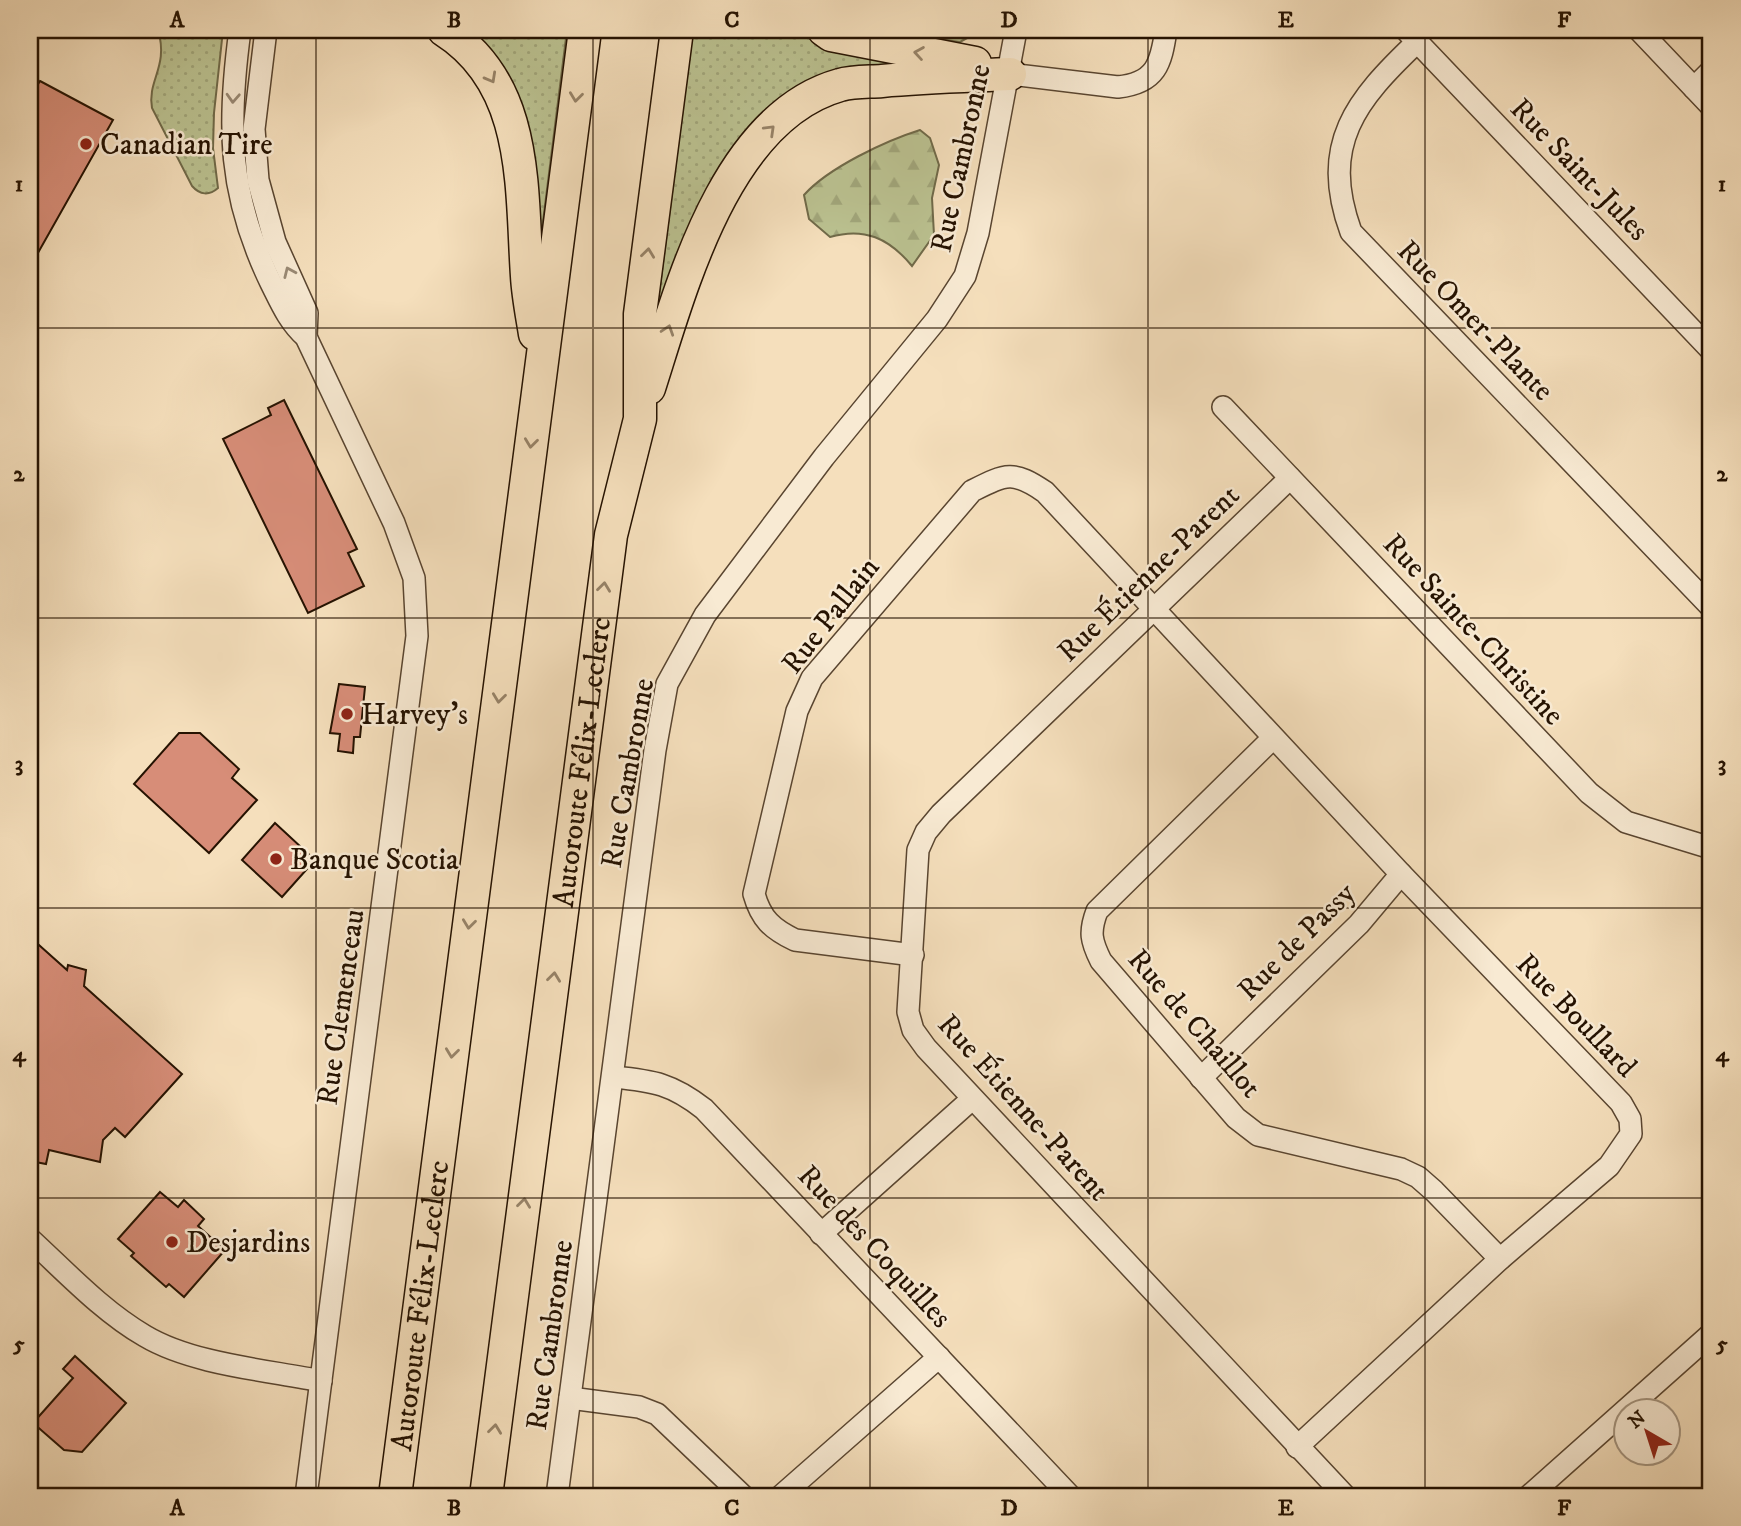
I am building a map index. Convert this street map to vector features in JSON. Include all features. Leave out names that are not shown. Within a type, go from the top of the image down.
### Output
[{"type":"highway","points":[[444,30],[462,42],[488,71],[514,130],[525,198],[527,276],[540,375]]},
{"type":"highway","name":"Autoroute Félix-Leclerc","points":[[395,1496],[585,30]]},
{"type":"highway","name":"Autoroute Félix-Leclerc","points":[[486,1496],[611,535],[639,419],[640,314],[677,30]]},
{"type":"highway","points":[[824,30],[831,34],[970,61],[1010,74]]},
{"type":"highway","points":[[639,419],[691,258],[708,220],[759,140],[797,104],[841,85],[1010,74]]},
{"type":"street","name":"Rue Clemenceau","points":[[240,30],[230,134],[237,194],[257,254],[292,324],[306,337],[394,523],[414,578],[417,636],[306,1496]]},
{"type":"street","name":"Rue Clemenceau","points":[[266,30],[254,129],[258,180],[275,242],[307,313],[306,337]]},
{"type":"street","name":"Rue Cambronne","points":[[557,1496],[655,750],[667,684],[705,615],[824,457],[937,319],[965,276],[978,233],[1010,74],[1016,30]]},
{"type":"street","points":[[1010,74],[1118,88],[1134,86],[1156,69],[1166,30]]},
{"type":"street","points":[[1639,30],[1711,106]]},
{"type":"street","name":"Rue Saint-Jules","points":[[1412,36],[1711,350]]},
{"type":"street","name":"Rue Omer-Plante","points":[[1412,36],[1364,97],[1347,129],[1338,166],[1340,201],[1351,232],[1711,607]]},
{"type":"street","points":[[1694,88],[1711,71]]},
{"type":"street","name":"Rue Sainte-Christine","points":[[1223,407],[1589,793],[1626,822],[1711,848]]},
{"type":"street","name":"Rue Pallain","points":[[913,954],[795,940],[777,932],[759,911],[754,894],[797,711],[812,678],[972,491],[997,478],[1021,476],[1045,492],[1152,610]]},
{"type":"street","name":"Rue Étienne-Parent","points":[[1290,478],[926,832],[918,850],[908,1012],[914,1030],[926,1048],[1345,1496]]},
{"type":"street","name":"Rue Boullard","points":[[1152,610],[1621,1103],[1630,1119],[1631,1134],[1609,1166],[1500,1259],[1297,1447]]},
{"type":"street","name":"Rue de Chaillot","points":[[1273,738],[1097,911],[1090,931],[1101,961],[1236,1118],[1258,1135],[1401,1169],[1418,1177],[1500,1259]]},
{"type":"street","name":"Rue de Passy","points":[[1200,1078],[1359,924],[1401,874]]},
{"type":"street","name":"Rue des Coquilles","points":[[614,1077],[655,1081],[688,1096],[705,1109],[1068,1495]]},
{"type":"street","points":[[821,1234],[972,1098]]},
{"type":"street","points":[[30,1239],[119,1318],[145,1336],[198,1356],[321,1381]]},
{"type":"street","points":[[1529,1496],[1710,1336]]},
{"type":"street","points":[[781,1496],[939,1357]]},
{"type":"street","points":[[570,1398],[639,1407],[657,1413],[743,1496]]},
{"type":"green space","points":[[158,30],[223,30],[214,113],[213,148],[218,188],[208,193],[201,193],[192,186],[152,108],[152,89],[161,54]]},
{"type":"green space","points":[[464,30],[567,30],[541,237]]},
{"type":"green space","points":[[693,30],[804,30],[818,38],[906,57],[905,67],[873,65],[846,69],[788,98],[654,333]]},
{"type":"green space","points":[[873,30],[982,30],[960,42]]},
{"type":"green space","points":[[920,130],[930,138],[939,165],[932,198],[934,235],[912,266],[894,248],[875,237],[854,233],[830,237],[809,219],[804,195],[814,185],[858,156]]},
{"type":"building","points":[[40,81],[113,120],[30,267],[30,97]]},
{"type":"building","points":[[284,400],[357,549],[348,553],[364,586],[308,613],[223,439],[271,415],[268,408]]},
{"type":"building","points":[[339,684],[365,687],[360,737],[354,737],[353,753],[338,751],[340,734],[330,733]]},
{"type":"building","points":[[179,733],[200,733],[239,769],[232,778],[257,800],[209,853],[134,784]]},
{"type":"building","points":[[275,823],[315,860],[282,897],[242,860]]},
{"type":"building","points":[[30,937],[67,970],[68,965],[86,970],[84,986],[182,1074],[125,1137],[115,1128],[103,1140],[100,1162],[49,1150],[46,1164],[30,1161]]},
{"type":"building","points":[[160,1192],[178,1207],[184,1200],[204,1219],[198,1226],[225,1250],[184,1297],[169,1284],[166,1287],[131,1256],[134,1253],[118,1239]]},
{"type":"building","points":[[75,1356],[126,1403],[82,1452],[64,1450],[33,1423],[73,1378],[63,1369]]},
{"type":"place","name":"Canadian Tire","points":[[86,144]]},
{"type":"place","name":"Harvey's","points":[[347,714]]},
{"type":"place","name":"Banque Scotia","points":[[276,859]]},
{"type":"place","name":"Desjardins","points":[[172,1242]]}]
